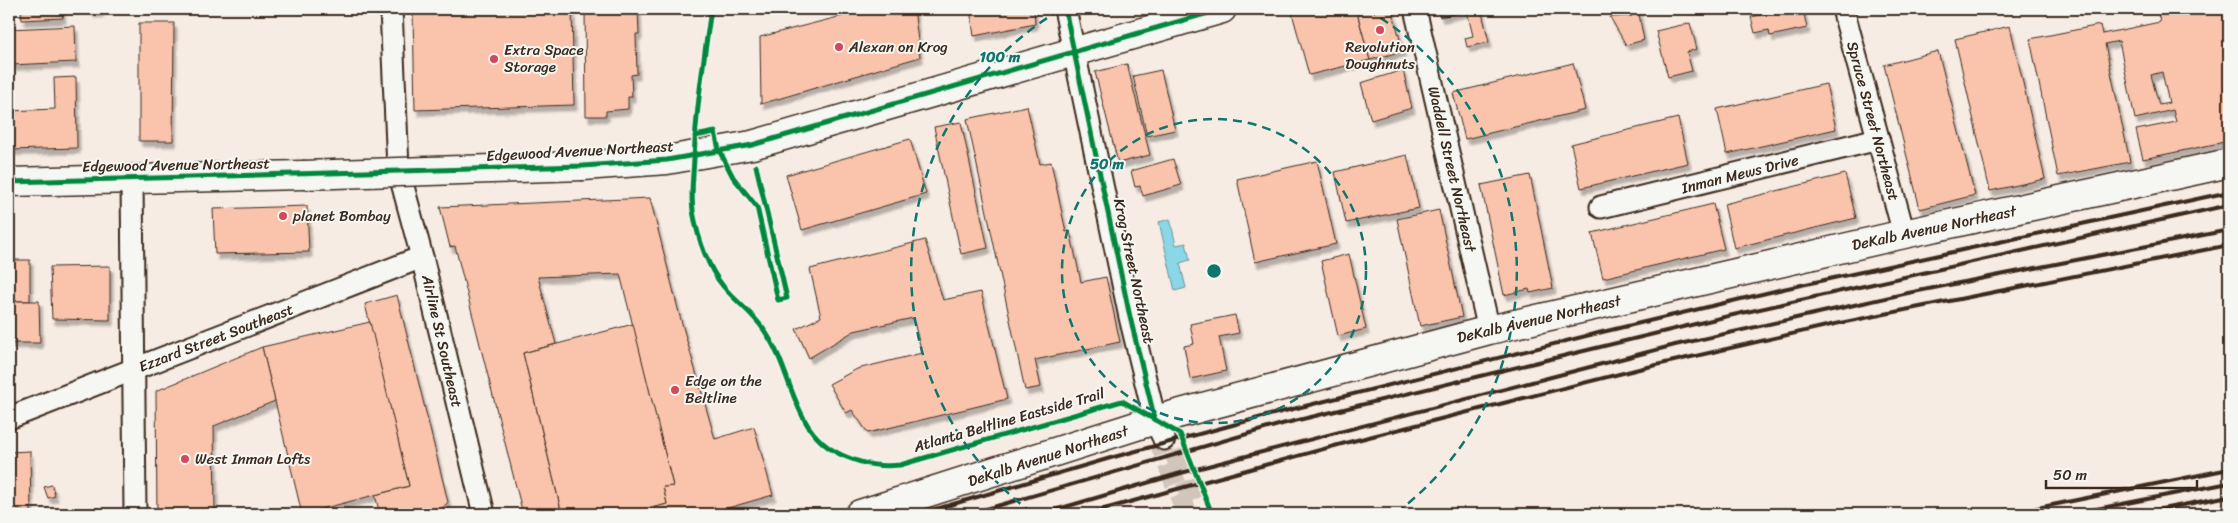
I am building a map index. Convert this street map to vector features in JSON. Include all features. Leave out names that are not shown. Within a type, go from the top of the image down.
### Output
[{"type":"main road","name":"Edgewood Avenue Northeast","points":[[9,182],[583,166],[667,160],[760,142],[1222,9]]},
{"type":"main road","name":"DeKalb Avenue Northeast","points":[[860,514],[1160,430],[1489,330],[1904,234],[2229,164]]},
{"type":"street","name":"Airline St Southeast","points":[[391,9],[398,168],[422,257],[484,514]]},
{"type":"street","name":"Krog Street Northeast","points":[[1065,9],[1081,74],[1130,317],[1160,430]]},
{"type":"street","name":"Waddell Street Northeast","points":[[1415,9],[1489,330]]},
{"type":"street","name":"Spruce Street Northeast","points":[[1843,9],[1904,234]]},
{"type":"street","name":"Inman Mews Drive","points":[[1601,207],[1878,140]]},
{"type":"street","points":[[132,179],[135,514]]},
{"type":"street","name":"Ezzard Street Southeast","points":[[9,418],[422,257]]},
{"type":"water","points":[[1170,219],[1176,245],[1186,243],[1190,260],[1180,263],[1186,288],[1175,291],[1159,222]]},
{"type":"building","points":[[21,9],[62,9],[63,18],[22,20]]},
{"type":"building","points":[[91,9],[100,9],[100,12],[91,12]]},
{"type":"building","points":[[412,9],[431,9],[431,14],[413,14]]},
{"type":"building","name":"Extra Space Storage","points":[[431,9],[572,9],[574,105],[415,110],[413,14],[431,14]]},
{"type":"building","points":[[585,9],[638,9],[639,34],[636,34],[637,74],[631,75],[632,97],[628,97],[628,109],[606,111],[606,116],[586,116]]},
{"type":"building","name":"Alexan on Krog","points":[[849,9],[914,9],[920,57],[761,104],[760,37],[850,14]]},
{"type":"building","name":"Alexan on Krog","points":[[970,9],[1034,9],[1035,24],[974,36]]},
{"type":"building","points":[[1307,9],[1356,9],[1370,60],[1309,75],[1292,13]]},
{"type":"building","name":"Revolution Doughnuts","points":[[1356,9],[1392,9],[1403,51],[1370,60]]},
{"type":"building","points":[[1438,9],[1481,9],[1489,42],[1467,47],[1465,38],[1473,36],[1467,11],[1440,17]]},
{"type":"building","points":[[1629,9],[1638,9],[1644,40],[1626,45],[1610,17],[1632,16]]},
{"type":"building","points":[[1787,9],[1803,9],[1807,28],[1770,36],[1769,30],[1755,33],[1751,17]]},
{"type":"building","points":[[2157,9],[2229,9],[2229,141],[2143,159],[2136,130],[2176,122],[2173,110],[2135,119],[2119,41],[2105,44],[2130,162],[2058,176],[2030,39],[2100,25],[2102,34],[2160,22]],"holes":[[[2162,72],[2169,103],[2159,105],[2151,75]]]},
{"type":"building","points":[[139,23],[174,23],[173,141],[139,141]]},
{"type":"building","points":[[1690,23],[1697,49],[1687,52],[1692,71],[1668,77],[1656,31]]},
{"type":"building","points":[[75,26],[76,62],[10,65],[9,29]]},
{"type":"building","points":[[2010,26],[2045,179],[1990,191],[1955,39]]},
{"type":"building","points":[[1938,51],[1975,195],[1920,209],[1884,65]]},
{"type":"building","points":[[1573,63],[1585,110],[1465,139],[1453,93]]},
{"type":"building","points":[[1127,64],[1150,155],[1118,163],[1095,72]]},
{"type":"building","points":[[1161,70],[1175,130],[1147,136],[1133,76]]},
{"type":"building","points":[[1403,70],[1412,108],[1371,120],[1361,83]]},
{"type":"building","points":[[76,77],[77,148],[9,150],[9,111],[55,109],[54,78]]},
{"type":"building","points":[[1826,84],[1836,129],[1727,154],[1717,109]]},
{"type":"building","points":[[1027,106],[1040,164],[1051,162],[1066,232],[1070,231],[1081,282],[1106,277],[1120,342],[1035,360],[1041,387],[1025,390],[967,119]]},
{"type":"building","points":[[1678,118],[1688,163],[1581,188],[1571,144]]},
{"type":"building","points":[[961,122],[988,248],[961,254],[934,127]]},
{"type":"building","points":[[910,139],[926,194],[802,230],[786,175]]},
{"type":"building","points":[[1407,155],[1419,208],[1346,223],[1335,172]]},
{"type":"building","points":[[1173,159],[1181,185],[1143,196],[1140,186],[1135,187],[1131,171]]},
{"type":"building","points":[[1317,161],[1336,244],[1255,262],[1237,179]]},
{"type":"building","points":[[1845,174],[1856,218],[1734,248],[1724,204]]},
{"type":"building","points":[[1530,175],[1553,288],[1530,293],[1529,289],[1504,295],[1481,185]]},
{"type":"building","name":"Edge on the Beltline","points":[[650,198],[679,313],[715,439],[754,427],[773,495],[707,514],[628,514],[667,504],[663,487],[673,486],[620,274],[538,277],[556,344],[523,353],[562,514],[523,514],[455,246],[450,247],[440,207]]},
{"type":"building","points":[[1713,204],[1724,249],[1603,278],[1592,233]]},
{"type":"building","points":[[307,206],[309,252],[215,254],[213,209]]},
{"type":"building","points":[[1439,210],[1462,317],[1420,326],[1397,219]]},
{"type":"building","points":[[925,240],[943,300],[981,292],[1007,399],[868,433],[852,410],[846,413],[829,384],[857,369],[922,353],[913,318],[854,331],[809,358],[796,329],[821,317],[810,269]]},
{"type":"building","points":[[1349,254],[1366,329],[1338,336],[1321,261]]},
{"type":"building","points":[[9,260],[30,260],[30,301],[9,301]]},
{"type":"building","points":[[110,266],[110,320],[52,319],[50,267]]},
{"type":"building","points":[[397,295],[448,502],[437,514],[380,514],[375,495],[409,486],[365,304]]},
{"type":"building","points":[[9,301],[39,301],[40,343],[9,343]]},
{"type":"building","points":[[1235,315],[1239,333],[1219,337],[1226,371],[1190,379],[1184,346],[1194,344],[1190,324]]},
{"type":"building","points":[[370,322],[409,486],[302,514],[262,347]]},
{"type":"building","points":[[633,324],[673,486],[663,487],[667,504],[628,514],[562,514],[523,353]]},
{"type":"building","name":"West Inman Lofts","points":[[262,347],[275,401],[214,426],[215,514],[157,514],[156,391]]},
{"type":"building","points":[[30,451],[31,514],[9,514],[9,452]]},
{"type":"building","points":[[52,485],[55,496],[48,498],[44,487]]},
{"type":"tunnel","points":[[1187,514],[1162,448],[1164,439],[1171,444],[1199,514]]},
{"type":"railway","points":[[919,514],[1114,457],[1277,413],[1594,334],[1783,289],[2229,192]]},
{"type":"railway","points":[[969,514],[1282,424],[1724,317],[2229,205]]},
{"type":"railway","points":[[1041,514],[1181,473],[1675,345],[1908,293],[2229,230]]},
{"type":"railway","points":[[1086,514],[1349,442],[1639,369],[1835,324],[2229,245]]},
{"type":"railway","points":[[2008,514],[2229,469]]},
{"type":"railway","points":[[2071,514],[2229,483]]},
{"type":"railway","points":[[2136,514],[2229,496]]},
{"type":"cycle path","name":"Atlanta Beltline Eastside Trail","points":[[711,9],[695,140],[692,195],[696,225],[704,252],[713,271],[723,286],[755,318],[764,330],[782,366],[796,403],[815,435],[830,448],[849,458],[874,465],[900,465],[1122,401],[1180,434],[1212,514]]},
{"type":"cycle path","points":[[1065,9],[1130,317],[1155,420]]},
{"type":"cycle path","points":[[9,182],[583,166],[667,160],[752,145],[1222,9]]},
{"type":"cycle path","points":[[695,136],[715,132],[719,150],[733,177],[757,207],[778,300],[787,298],[756,166]]},
{"type":"place","name":"Revolution Doughnuts","points":[[1380,30]]},
{"type":"place","name":"Alexan on Krog","points":[[839,47]]},
{"type":"place","name":"Extra Space Storage","points":[[494,59]]},
{"type":"place","name":"planet Bombay","points":[[283,216]]},
{"type":"place","name":"Edge on the Beltline","points":[[675,390]]},
{"type":"place","name":"West Inman Lofts","points":[[185,459]]}]
